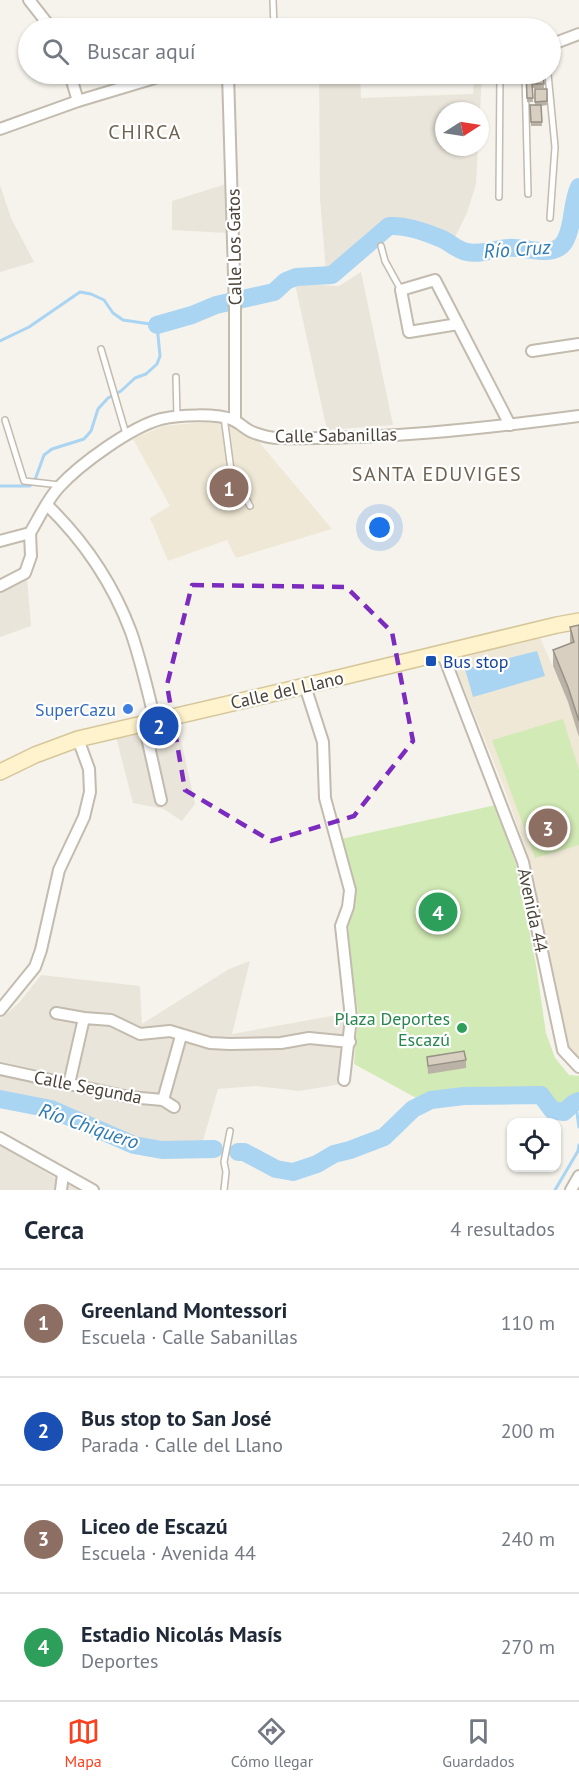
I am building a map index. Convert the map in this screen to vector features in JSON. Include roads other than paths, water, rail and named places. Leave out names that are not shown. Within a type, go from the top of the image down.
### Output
[{"type":"main road","name":"Calle del Llano","points":[[0,772],[35,755],[78,739],[579,621]]},
{"type":"street","points":[[29,0],[43,18]]},
{"type":"street","points":[[561,42],[576,38]]},
{"type":"street","points":[[73,84],[78,102]]},
{"type":"street","points":[[0,129],[136,84]]},
{"type":"street","name":"Calle Los Gatos","points":[[228,84],[235,290],[230,419]]},
{"type":"street","points":[[458,324],[409,333],[401,290],[435,280],[458,324],[510,425]]},
{"type":"street","points":[[532,351],[579,344]]},
{"type":"street","name":"Calle Sabanillas","points":[[30,533],[61,485],[78,468],[127,436],[161,419],[177,417],[230,419],[252,432],[275,438],[359,438],[510,425],[579,416]]},
{"type":"street","points":[[47,505],[70,527],[98,567],[115,597],[133,640],[143,670],[161,800]]},
{"type":"street","points":[[0,541],[30,533],[31,556],[25,573],[0,586]]},
{"type":"street","name":"Avenida 44","points":[[442,652],[523,862],[563,1050],[579,1067]]},
{"type":"street","points":[[305,686],[323,742],[325,798],[350,890],[348,907],[341,926],[351,1018],[344,1080]]},
{"type":"street","points":[[0,1010],[35,967],[59,870],[84,817],[90,792],[89,769],[78,739]]},
{"type":"street","points":[[56,1013],[111,1020],[140,1034],[170,1031],[210,1043],[281,1043],[309,1038],[350,1042]]},
{"type":"street","points":[[69,1084],[84,1018]]},
{"type":"street","points":[[163,1100],[182,1036]]},
{"type":"street","name":"Calle Segunda","points":[[0,1070],[129,1096],[163,1100],[174,1107]]},
{"type":"street","points":[[0,1138],[93,1190]]},
{"type":"street","points":[[61,1190],[63,1174]]},
{"type":"street","points":[[571,1190],[579,1176]]},
{"type":"lane","points":[[273,0],[274,18]]},
{"type":"lane","points":[[500,84],[500,197]]},
{"type":"lane","points":[[525,84],[528,194]]},
{"type":"lane","points":[[549,84],[555,147],[550,218]]},
{"type":"lane","points":[[381,246],[385,261],[401,290]]},
{"type":"lane","points":[[101,349],[127,436]]},
{"type":"lane","points":[[176,377],[177,417]]},
{"type":"lane","points":[[230,419],[231,470],[250,506]]},
{"type":"lane","points":[[5,420],[24,481],[61,485]]},
{"type":"lane","points":[[224,1190],[226,1172],[224,1162],[230,1131]]},
{"type":"water","points":[[537,651],[545,676],[473,697],[465,669]]},
{"type":"waterway","name":"Río Cruz","points":[[157,325],[216,305],[274,292],[286,281],[296,277],[332,275],[389,226],[423,232],[442,239],[460,250],[472,253],[508,248],[554,250],[560,247],[568,235],[579,187]]},
{"type":"waterway","points":[[0,341],[29,327],[80,292],[104,300],[113,313],[123,320],[157,325],[160,356],[157,364],[146,374],[135,378],[121,391],[108,398],[98,409],[91,431],[84,439],[52,449],[44,455],[30,486],[0,486]]},
{"type":"waterway","name":"Río Chiquero","points":[[238,1152],[244,1152],[276,1169],[293,1172],[317,1164],[334,1154],[384,1137],[413,1109],[431,1100],[464,1096],[541,1095],[552,1110],[564,1112],[579,1101]]},
{"type":"waterway","name":"Río Chiquero","points":[[0,1099],[51,1109],[134,1145],[162,1150],[214,1149]]},
{"type":"waterway","points":[[574,1103],[579,1127]]},
{"type":"waterway","points":[[555,1190],[578,1151],[579,1145]]},
{"type":"place","name":"Greenland Montessori","points":[[229,488]]},
{"type":"place","name":"Bus stop","points":[[431,661]]},
{"type":"place","name":"SuperCazu","points":[[128,709]]},
{"type":"place","name":"Bus stop to San José","points":[[159,726]]},
{"type":"place","name":"Liceo de Escazú","points":[[548,828]]},
{"type":"place","name":"Estadio Nicolás Masís","points":[[438,912]]},
{"type":"place","name":"Plaza Deportes Escazú","points":[[462,1028]]},
{"type":"district","name":"CHIRCA","points":[[145,132]]},
{"type":"district","name":"SANTA EDUVIGES","points":[[437,474]]}]
